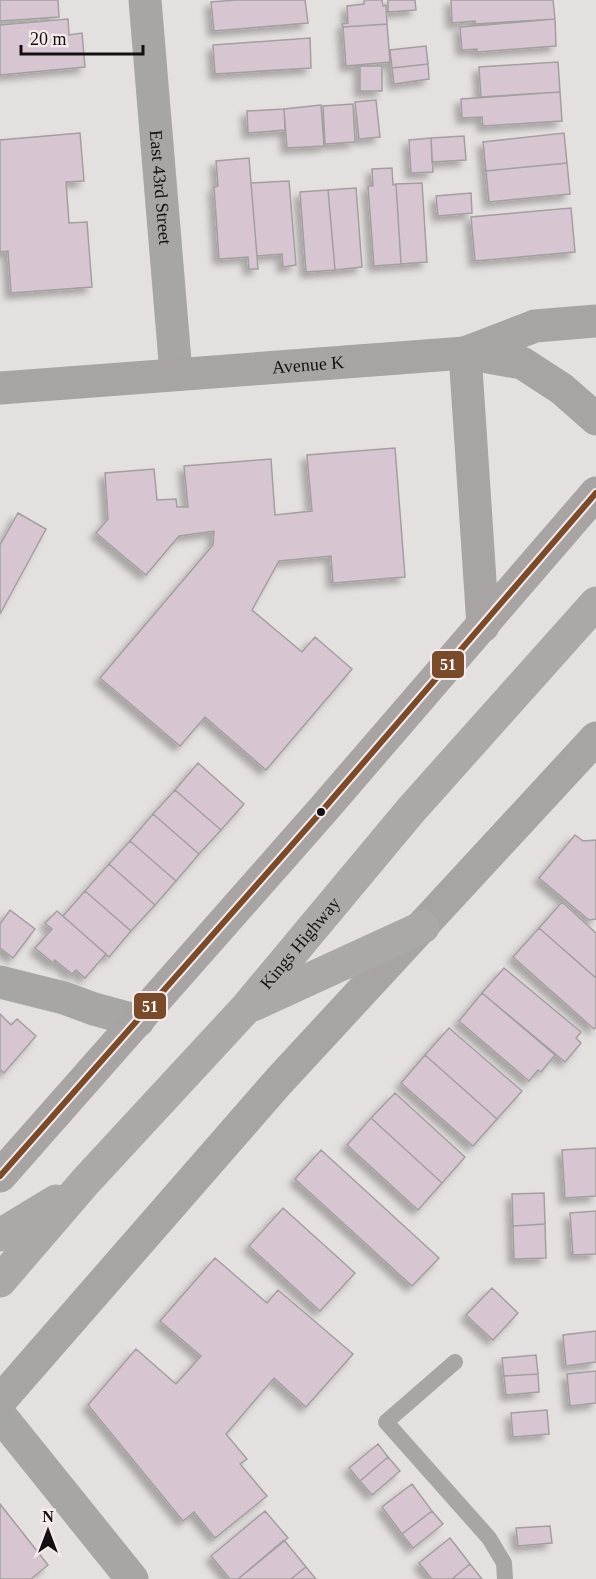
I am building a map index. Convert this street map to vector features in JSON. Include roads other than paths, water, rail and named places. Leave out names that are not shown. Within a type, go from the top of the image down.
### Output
[{"type":"main road","name":"Kings Highway","points":[[0,1281],[85,1182],[246,1008],[411,810],[596,603]]},
{"type":"main road","points":[[246,1008],[423,927]]},
{"type":"main road","points":[[0,1235],[85,1182]]},
{"type":"street","name":"East 43rd Street","points":[[145,0],[176,374]]},
{"type":"street","points":[[483,626],[465,353],[535,326],[596,321]]},
{"type":"street","name":"Avenue K","points":[[0,388],[465,353],[522,363],[562,389],[596,419]]},
{"type":"street","points":[[0,1176],[138,1022],[596,493]]},
{"type":"street","points":[[0,1401],[279,1081],[596,738]]},
{"type":"street","points":[[0,982],[64,998],[138,1022]]},
{"type":"street","points":[[0,1415],[132,1579]]},
{"type":"lane","points":[[455,1362],[386,1422],[489,1538],[504,1563],[505,1579]]}]
